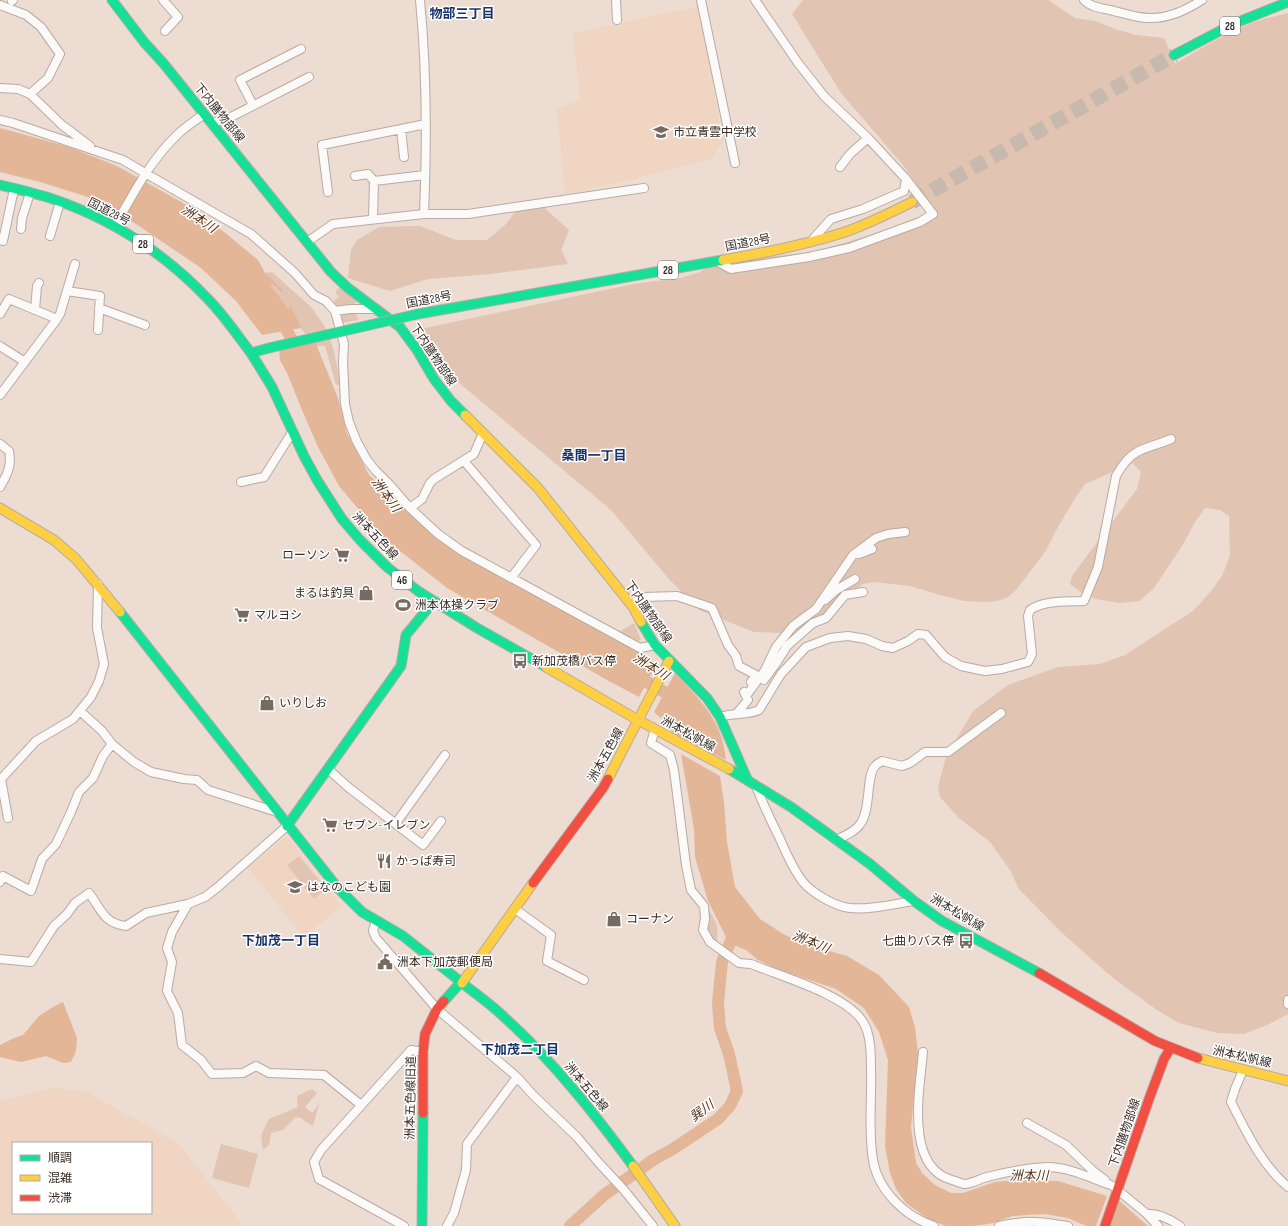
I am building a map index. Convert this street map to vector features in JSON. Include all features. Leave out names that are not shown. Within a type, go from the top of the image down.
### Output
[{"type":"main road","name":"下内膳物部線","points":[[112,0],[144,42],[212,123],[331,272],[348,288],[400,327],[417,350],[434,379],[451,401],[538,488],[631,604],[655,645],[669,663],[707,698],[720,717],[752,783]]},
{"type":"main road","name":"28","points":[[1174,54],[1233,24],[1288,2]]},
{"type":"main road","name":"国道28号","points":[[0,186],[60,202],[115,226],[140,242],[185,276],[208,299],[227,320],[251,353],[418,314],[773,251],[845,232],[912,202]]},
{"type":"main road","name":"洲本五色線","points":[[251,353],[272,387],[317,480],[342,518],[360,540],[387,567],[401,579],[477,628],[638,720],[623,751],[602,788],[461,982],[505,1017],[550,1062],[595,1115],[633,1165],[675,1226]]},
{"type":"main road","points":[[0,508],[54,540],[76,559],[98,584],[287,826],[337,887],[362,912],[403,936],[461,982]]},
{"type":"main road","points":[[287,826],[401,666],[406,635],[434,601]]},
{"type":"main road","points":[[638,720],[669,663]]},
{"type":"main road","name":"洲本松帆線","points":[[638,720],[730,770],[810,820],[870,864],[914,901],[942,921],[1046,978],[1139,1032],[1170,1049],[1202,1060],[1288,1081]]},
{"type":"main road","name":"洲本五色線旧道","points":[[422,1226],[424,1052],[426,1034],[437,1009],[461,982]]},
{"type":"main road","name":"下内膳物部線","points":[[1105,1226],[1114,1190],[1162,1065],[1170,1049]]},
{"type":"street","points":[[164,0],[178,17],[165,31]]},
{"type":"street","points":[[420,0],[424,42],[426,124],[424,214]]},
{"type":"street","points":[[616,0],[617,20]]},
{"type":"street","points":[[701,0],[734,163]]},
{"type":"street","points":[[716,261],[731,269],[809,257],[849,248],[920,222],[933,214],[906,179],[868,138],[824,96],[798,63],[755,0]]},
{"type":"street","points":[[1084,0],[1091,5],[1151,19],[1166,16],[1191,7],[1202,0]]},
{"type":"street","points":[[0,5],[26,15],[41,27],[60,54],[48,78],[30,94]]},
{"type":"street","points":[[253,105],[240,80],[301,49]]},
{"type":"street","points":[[212,123],[229,118],[309,77]]},
{"type":"street","points":[[0,88],[18,89],[30,94],[62,125],[97,152]]},
{"type":"street","points":[[115,226],[144,175],[158,155],[177,134],[204,114]]},
{"type":"street","points":[[0,120],[123,160],[144,175],[251,234],[295,273],[314,295],[326,301],[335,311],[344,344],[343,362],[345,404],[349,422],[357,442],[367,460],[410,508],[438,534],[462,551],[640,648],[655,645]]},
{"type":"street","points":[[328,192],[322,145],[426,124]]},
{"type":"street","points":[[401,129],[404,157]]},
{"type":"street","points":[[840,167],[850,154],[868,138]]},
{"type":"street","points":[[355,176],[368,174],[374,181],[374,219]]},
{"type":"street","points":[[374,181],[425,175]]},
{"type":"street","points":[[811,242],[831,219],[863,209],[904,191],[906,179]]},
{"type":"street","points":[[307,242],[333,224],[424,214],[468,214],[644,188]]},
{"type":"street","points":[[3,241],[14,189]]},
{"type":"street","points":[[21,228],[22,218],[30,193]]},
{"type":"street","points":[[50,236],[60,202]]},
{"type":"street","points":[[0,396],[60,314],[74,264]]},
{"type":"street","points":[[35,310],[37,286],[39,283]]},
{"type":"street","points":[[67,291],[100,296],[98,330]]},
{"type":"street","points":[[0,314],[9,299],[57,319]]},
{"type":"street","points":[[99,308],[145,325]]},
{"type":"street","points":[[335,311],[350,308],[376,309]]},
{"type":"street","points":[[0,346],[25,362]]},
{"type":"street","points":[[241,482],[264,477],[293,431]]},
{"type":"street","points":[[410,508],[422,499],[430,483],[434,479],[474,454],[483,433]]},
{"type":"street","points":[[720,717],[728,714],[753,713],[759,710],[781,674],[806,647],[830,638],[848,636],[866,639],[882,646],[893,648],[908,641],[918,634],[926,635],[944,657],[961,666],[985,671],[1002,670],[1028,662],[1032,654],[1028,616],[1030,610],[1036,606],[1044,604],[1084,601],[1098,567],[1116,476],[1121,467],[1136,452],[1170,439]]},
{"type":"street","points":[[0,444],[10,451],[11,460],[9,471],[0,487]]},
{"type":"street","points":[[464,461],[536,545],[511,578]]},
{"type":"street","points":[[816,609],[851,558],[876,538],[888,534],[904,532]]},
{"type":"street","points":[[851,558],[872,549]]},
{"type":"street","points":[[737,713],[765,670],[776,647],[793,626],[816,609],[836,590],[855,580]]},
{"type":"street","points":[[8,818],[1,780],[36,741],[73,719],[91,697],[99,681],[104,664],[97,628],[98,584]]},
{"type":"street","points":[[747,698],[775,665],[787,646],[813,623],[826,618],[846,595],[863,592]]},
{"type":"street","points":[[631,604],[644,596],[677,596],[712,608],[728,645],[736,656],[739,666],[756,675],[744,692],[747,698]]},
{"type":"street","points":[[80,711],[102,731],[112,744],[134,762],[151,772],[184,779],[197,780],[208,790],[277,812]]},
{"type":"street","points":[[836,840],[851,832],[861,823],[867,810],[872,772],[875,765],[882,761],[902,766],[910,763],[925,752],[948,752],[1001,713]]},
{"type":"street","points":[[655,729],[651,743],[670,755],[674,770],[686,865],[691,890],[704,906],[705,918],[703,930],[710,942],[739,963],[751,964],[824,993],[849,1008],[863,1022],[871,1046],[871,1142],[873,1162],[877,1175],[892,1199],[903,1209],[915,1217],[934,1226]]},
{"type":"street","points":[[0,882],[3,876],[31,891],[42,859],[56,844],[72,812],[79,792],[93,778],[103,756],[112,744]]},
{"type":"street","points":[[396,823],[445,755]]},
{"type":"street","points":[[328,769],[348,787],[423,845],[441,822]]},
{"type":"street","points":[[752,783],[789,858],[803,882],[812,892],[848,908],[864,908],[914,901]]},
{"type":"street","points":[[0,959],[31,962],[54,926],[76,903],[89,893],[106,918],[116,925],[126,926],[146,913],[188,904],[205,897],[287,826]]},
{"type":"street","points":[[188,904],[172,932],[167,948],[172,962],[167,991],[178,1013],[182,1045],[201,1060],[212,1074],[243,1073],[256,1066],[269,1073],[324,1075],[361,1105]]},
{"type":"street","points":[[514,909],[551,935],[547,961],[584,980]]},
{"type":"street","points":[[376,920],[373,931],[376,938],[437,1009],[517,1076],[532,1094],[578,1137],[599,1164],[624,1190],[652,1226]]},
{"type":"street","points":[[404,1226],[319,1179],[314,1162],[321,1150],[411,1050],[424,1052]]},
{"type":"street","points":[[923,1052],[918,1126],[920,1141],[922,1152],[935,1171],[944,1178],[963,1184],[1012,1171],[1048,1167],[1079,1173],[1114,1190]]},
{"type":"street","points":[[1243,1070],[1231,1102],[1259,1154],[1270,1171],[1288,1187]]},
{"type":"street","points":[[447,1226],[454,1213],[466,1170],[467,1144],[517,1076]]},
{"type":"street","points":[[1027,1122],[1066,1145],[1114,1190],[1147,1214],[1158,1226]]},
{"type":"street","points":[[1147,1214],[1155,1213],[1172,1220],[1180,1226]]},
{"type":"street","points":[[999,1226],[1020,1221],[1034,1221],[1068,1226]]},
{"type":"shaded area","points":[[803,0],[1048,0],[1075,18],[1095,21],[1136,35],[1164,38],[1175,64],[1212,42],[1253,22],[1288,13],[1288,1014],[1269,1024],[1244,1034],[1217,1033],[1179,1023],[1157,1010],[1117,981],[1058,929],[1019,889],[1010,870],[990,842],[959,818],[940,797],[938,787],[946,757],[973,711],[1008,685],[1058,667],[1100,664],[1125,655],[1193,611],[1222,576],[1230,555],[1229,516],[1220,510],[1205,508],[1154,588],[1139,601],[1120,603],[1096,599],[1082,593],[1070,584],[1072,576],[1137,489],[1141,472],[1133,463],[1085,484],[1059,525],[1045,552],[1016,590],[1008,597],[997,601],[964,601],[910,586],[874,582],[863,584],[823,619],[804,629],[784,633],[754,632],[699,610],[669,579],[611,510],[451,376],[420,340],[416,330],[640,283],[681,278],[700,272],[713,264],[738,259],[809,253],[937,216],[903,165],[841,93],[792,14]]},
{"type":"shaded area","points":[[699,6],[723,141],[712,159],[618,183],[565,194],[557,109],[580,100],[573,33]]},
{"type":"shaded area","points":[[541,205],[569,230],[561,250],[568,264],[490,274],[428,279],[390,291],[348,278],[351,250],[357,240],[379,227],[420,226],[456,240],[487,240],[506,224],[519,206]]},
{"type":"shaded area","points":[[272,272],[311,307],[324,325],[333,348],[341,384],[336,385],[325,346],[314,346],[270,285],[272,283],[280,293],[283,291],[265,273]]},
{"type":"shaded area","points":[[341,285],[357,302],[352,305],[345,306],[343,310],[337,309],[334,301],[339,296],[336,294],[336,291]]},
{"type":"shaded area","points":[[355,309],[358,320],[334,324],[331,315]]},
{"type":"shaded area","points":[[634,623],[641,640],[638,641],[633,640],[619,632]]},
{"type":"shaded area","name":"はなのこども園","points":[[287,836],[342,906],[303,937],[248,867]]},
{"type":"shaded area","points":[[299,856],[326,889],[314,899],[287,865]]},
{"type":"shaded area","points":[[708,909],[717,925],[717,943],[708,932]]},
{"type":"shaded area","points":[[50,1088],[85,1091],[178,1143],[239,1220],[242,1226],[0,1226],[0,1101]]},
{"type":"shaded area","points":[[312,1089],[317,1093],[305,1107],[312,1113],[319,1104],[313,1126],[302,1118],[296,1117],[283,1130],[271,1133],[269,1145],[263,1150],[261,1135],[269,1119],[298,1107],[297,1096]]},
{"type":"shaded area","points":[[221,1144],[258,1154],[249,1188],[212,1178]]},
{"type":"water","points":[[0,128],[69,147],[117,166],[183,203],[224,232],[258,260],[265,273],[283,291],[281,293],[273,284],[270,285],[288,309],[291,305],[301,328],[262,335],[236,301],[201,268],[136,224],[88,197],[40,182],[0,172]]},
{"type":"water","points":[[314,339],[338,398],[347,433],[369,475],[441,541],[587,620],[657,664],[639,697],[447,588],[381,536],[339,486],[318,447],[287,373],[280,360],[279,348]]},
{"type":"water","points":[[675,673],[693,692],[715,722],[724,746],[726,760],[672,733],[669,725],[654,712]]},
{"type":"water","points":[[681,754],[720,776],[724,802],[727,842],[735,887],[760,919],[785,935],[809,945],[847,956],[879,975],[909,1007],[915,1027],[918,1054],[911,1127],[916,1163],[922,1173],[935,1185],[951,1193],[963,1193],[995,1182],[1019,1180],[1058,1181],[1107,1196],[1096,1226],[1086,1226],[1068,1218],[1044,1214],[1012,1216],[994,1223],[974,1226],[945,1226],[927,1218],[906,1203],[896,1189],[890,1173],[885,1146],[888,1060],[879,1032],[864,1008],[836,989],[777,969],[758,960],[746,950],[729,943],[708,901],[695,857],[694,829]]},
{"type":"water","points":[[63,1002],[77,1038],[76,1051],[71,1062],[63,1063],[46,1056],[21,1062],[0,1057],[0,1045],[23,1035],[39,1016]]},
{"type":"water","points":[[1117,1199],[1148,1226],[1108,1226]]},
{"type":"waterway","name":"洲本川","points":[[279,316],[297,349]]},
{"type":"waterway","name":"洲本川","points":[[635,672],[650,684],[677,701]]},
{"type":"waterway","name":"巽川","points":[[570,1226],[604,1195],[653,1160],[673,1149],[718,1119],[730,1106],[737,1091],[729,1054],[720,1028],[718,1003],[722,962],[738,928]]},
{"type":"tunnel","points":[[912,202],[1174,55]]},
{"type":"traffic: fast","points":[[112,0],[144,42],[164,64],[331,272],[348,288],[400,327],[417,350],[434,379],[451,401],[465,415]]},
{"type":"traffic: fast","points":[[1174,55],[1233,24],[1288,2]]},
{"type":"traffic: fast","points":[[0,185],[44,196],[72,206],[94,216],[135,239],[173,266],[207,298],[219,311],[251,353],[269,348]]},
{"type":"traffic: fast","points":[[418,314],[723,260]]},
{"type":"traffic: fast","points":[[269,348],[418,314]]},
{"type":"traffic: fast","points":[[251,353],[272,387],[304,456],[317,480],[342,519],[360,540],[387,567],[418,591],[477,628],[546,667]]},
{"type":"traffic: fast","points":[[287,826],[401,666],[406,635],[434,601]]},
{"type":"traffic: fast","points":[[120,612],[337,887],[362,912],[403,936],[461,982],[444,1001]]},
{"type":"traffic: fast","points":[[641,622],[655,645],[707,698],[720,717],[748,781]]},
{"type":"traffic: fast","points":[[729,769],[791,807],[870,864],[914,901],[942,921],[1039,973]]},
{"type":"traffic: fast","points":[[462,983],[489,1003],[539,1051],[588,1107],[633,1166]]},
{"type":"traffic: fast","points":[[422,1226],[423,1113]]},
{"type":"traffic: slow","points":[[723,260],[830,237],[862,225],[912,202]]},
{"type":"traffic: slow","points":[[465,415],[538,488],[633,607],[641,622]]},
{"type":"traffic: slow","points":[[0,508],[54,540],[76,559],[120,612]]},
{"type":"traffic: slow","points":[[669,661],[638,720],[729,769]]},
{"type":"traffic: slow","points":[[546,667],[638,720],[608,779]]},
{"type":"traffic: slow","points":[[462,983],[533,883]]},
{"type":"traffic: slow","points":[[1198,1058],[1288,1081]]},
{"type":"traffic: slow","points":[[633,1166],[675,1226]]},
{"type":"traffic: jam","points":[[533,883],[603,788],[608,779]]},
{"type":"traffic: jam","points":[[1039,973],[1155,1041],[1198,1058]]},
{"type":"traffic: jam","points":[[423,1113],[423,1052],[425,1034],[437,1009],[444,1001]]},
{"type":"traffic: jam","points":[[1105,1226],[1149,1099],[1164,1059],[1170,1049]]},
{"type":"place","name":"市立青雲中学校","points":[[661,132]]},
{"type":"place","name":"ローソン","points":[[342,555]]},
{"type":"place","name":"まるは釣具","points":[[366,593]]},
{"type":"place","name":"洲本体操クラブ","points":[[403,605]]},
{"type":"place","name":"マルヨシ","points":[[242,615]]},
{"type":"place","name":"新加茂橋バス停","points":[[520,661]]},
{"type":"place","name":"いりしお","points":[[267,703]]},
{"type":"place","name":"セブン-イレブン","points":[[330,825]]},
{"type":"place","name":"かっぱ寿司","points":[[384,861]]},
{"type":"place","name":"はなのこども園","points":[[295,887]]},
{"type":"place","name":"コーナン","points":[[614,919]]},
{"type":"place","name":"七曲りバス停","points":[[966,941]]},
{"type":"place","name":"洲本下加茂郵便局","points":[[385,962]]},
{"type":"district","name":"物部三丁目","points":[[462,14]]},
{"type":"district","name":"桑間一丁目","points":[[594,456]]},
{"type":"district","name":"下加茂一丁目","points":[[281,941]]},
{"type":"district","name":"下加茂二丁目","points":[[520,1050]]}]
